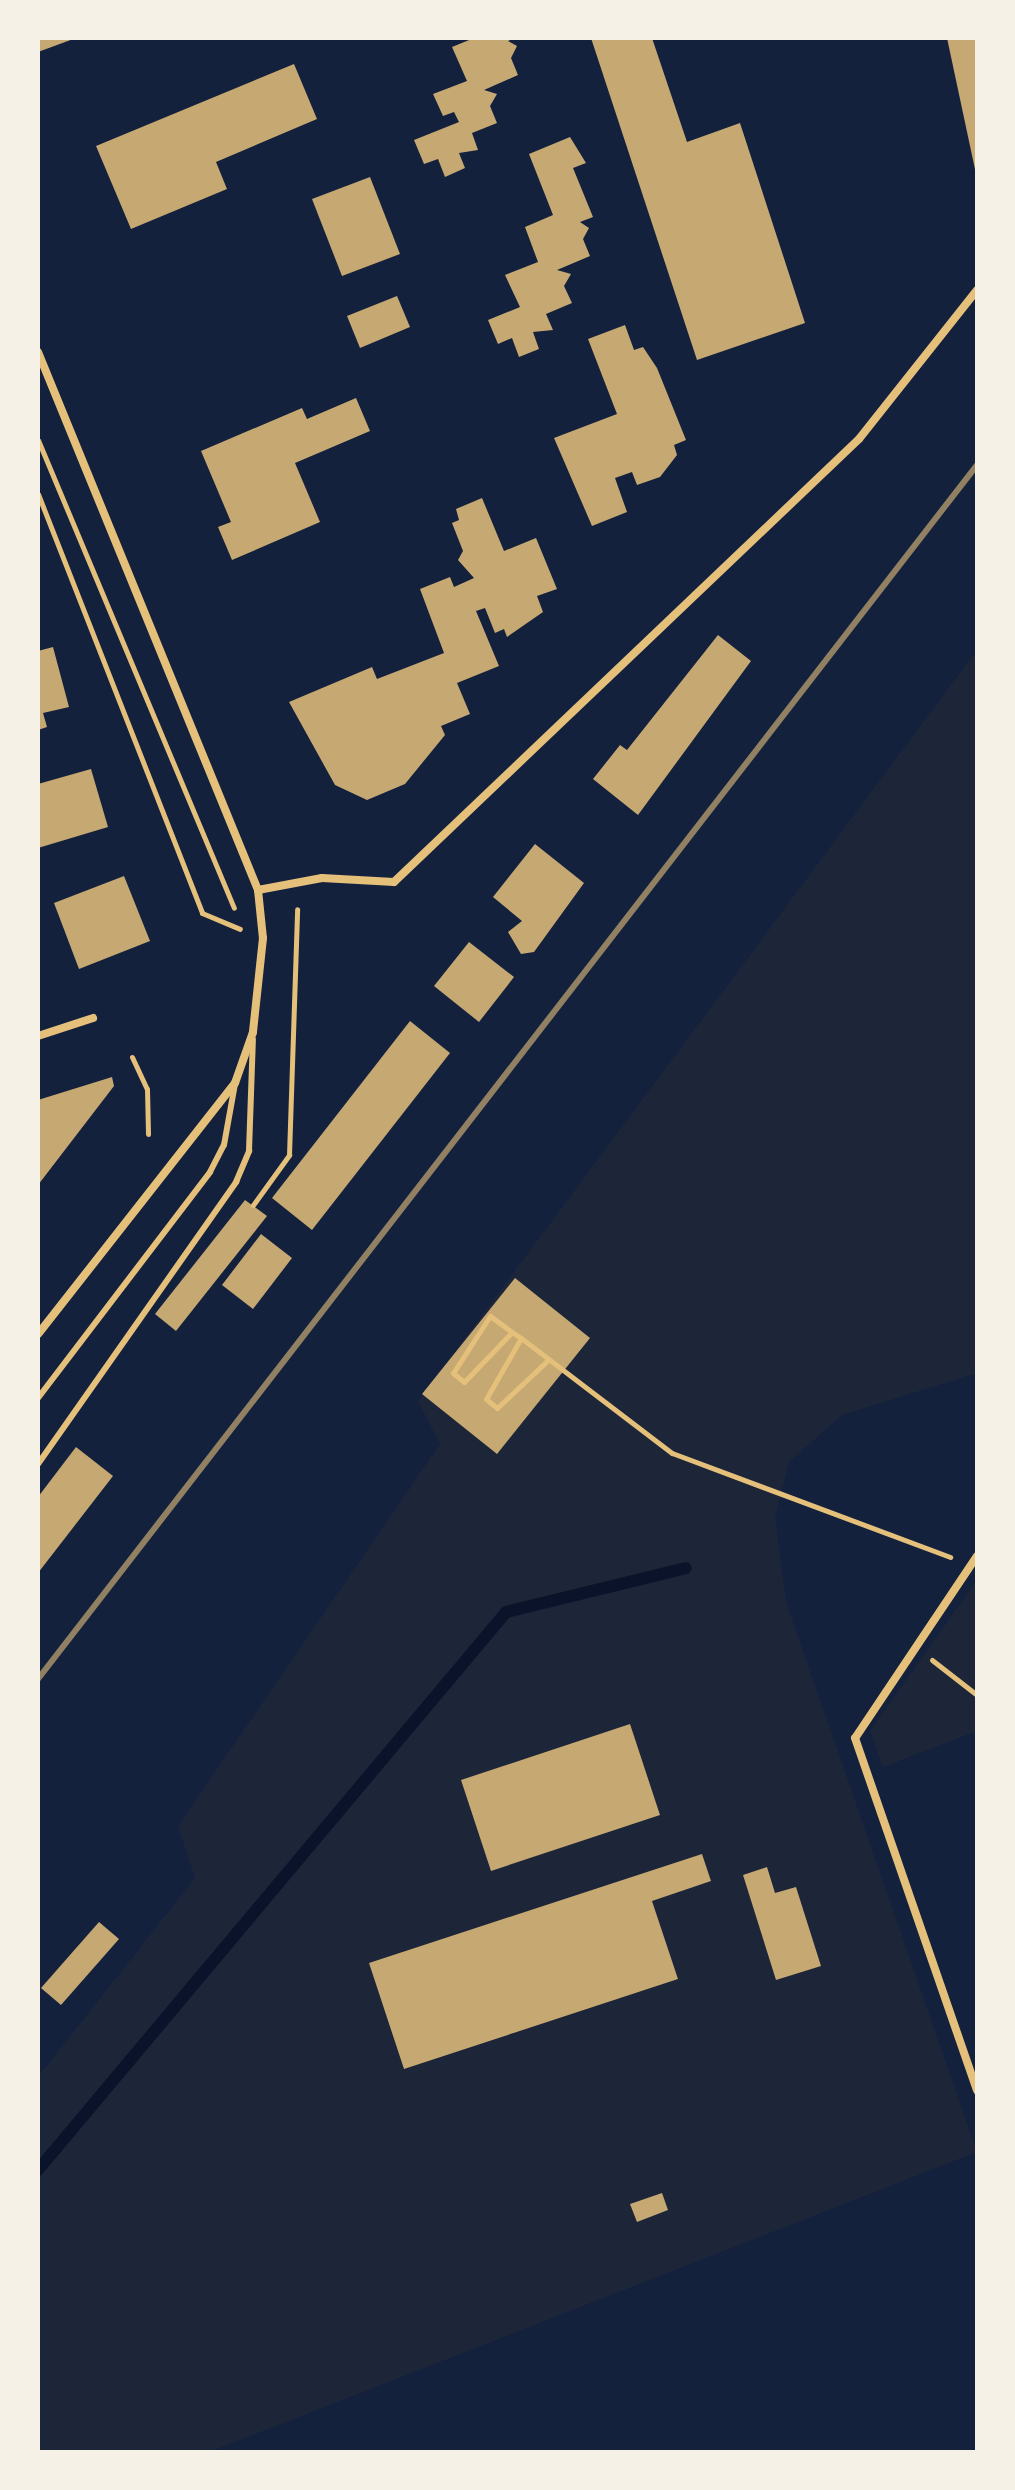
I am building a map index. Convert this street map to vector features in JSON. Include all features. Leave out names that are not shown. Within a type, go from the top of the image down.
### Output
[{"type":"street","points":[[258,890],[322,878],[394,882],[859,439],[977,290]]},
{"type":"street","points":[[38,352],[258,890],[263,938],[253,1032],[235,1083],[38,1334]]},
{"type":"street","points":[[38,1036],[93,1018]]},
{"type":"street","points":[[977,1556],[855,1738],[977,2091]]},
{"type":"lane","points":[[38,1464],[236,1182],[249,1151],[253,1032]]},
{"type":"lane","points":[[38,1398],[210,1172],[224,1145],[235,1083]]},
{"type":"path","points":[[38,440],[224,898],[263,938]]},
{"type":"path","points":[[38,494],[202,913],[263,938]]},
{"type":"path","points":[[253,1205],[289,1155],[302,911],[258,890]]},
{"type":"path","points":[[132,1057],[147,1089],[148,1134]]},
{"type":"path","points":[[512,1332],[464,1382],[453,1373],[490,1316],[521,1338],[549,1359],[672,1453],[971,1565]]},
{"type":"path","points":[[521,1338],[486,1399],[497,1408],[549,1359]]},
{"type":"path","points":[[916,1647],[977,1695]]},
{"type":"shaded area","points":[[977,650],[977,1373],[842,1415],[789,1462],[775,1517],[786,1602],[977,2152],[209,2452],[38,2452],[38,2077],[195,1878],[178,1826],[440,1444],[418,1401]]},
{"type":"shaded area","points":[[977,1580],[977,1731],[883,1767],[870,1731]]},
{"type":"building","points":[[38,38],[76,38],[38,52]]},
{"type":"building","points":[[474,38],[515,38],[508,41],[517,46],[511,58],[518,75],[484,90],[497,94],[490,106],[497,123],[472,133],[478,150],[459,153],[465,168],[445,177],[438,159],[424,164],[414,140],[459,122],[454,112],[443,116],[433,94],[467,81],[452,47]]},
{"type":"building","points":[[591,38],[652,38],[687,142],[740,123],[805,323],[697,360]]},
{"type":"building","points":[[947,38],[977,38],[977,174],[976,174]]},
{"type":"building","points":[[294,64],[317,119],[216,162],[227,189],[131,229],[96,146]]},
{"type":"building","points":[[570,137],[586,163],[573,168],[593,217],[580,222],[589,228],[583,239],[590,256],[557,270],[571,274],[564,286],[572,303],[546,314],[553,330],[533,332],[539,349],[519,357],[512,338],[498,344],[488,320],[520,307],[505,275],[538,262],[525,227],[553,215],[529,154]]},
{"type":"building","points":[[370,177],[400,254],[342,276],[312,199]]},
{"type":"building","points":[[397,296],[410,327],[360,348],[347,316]]},
{"type":"building","points":[[625,325],[634,350],[643,347],[657,368],[686,440],[674,445],[677,455],[660,477],[637,485],[632,472],[615,478],[627,512],[592,526],[554,438],[617,414],[588,339]]},
{"type":"building","points":[[356,398],[370,431],[295,463],[320,522],[232,560],[218,527],[231,522],[201,451],[302,408],[307,419]]},
{"type":"building","points":[[482,498],[504,551],[536,538],[557,589],[537,596],[543,612],[507,637],[504,629],[495,633],[485,608],[476,611],[499,666],[457,683],[470,714],[441,726],[445,735],[405,784],[367,800],[335,785],[289,702],[372,667],[377,679],[444,653],[420,589],[450,577],[454,587],[474,578],[458,560],[463,551],[452,523],[459,520],[456,509]]},
{"type":"building","points":[[718,635],[751,661],[638,815],[593,779],[620,745],[627,750]]},
{"type":"building","points":[[53,647],[69,707],[43,713],[47,727],[38,730],[38,651]]},
{"type":"building","points":[[91,769],[108,827],[38,848],[38,784]]},
{"type":"building","points":[[535,844],[584,883],[534,952],[521,954],[508,932],[522,921],[493,897]]},
{"type":"building","points":[[124,876],[150,941],[79,969],[54,903]]},
{"type":"building","points":[[469,942],[514,977],[479,1022],[434,986]]},
{"type":"building","points":[[410,1021],[450,1053],[312,1230],[272,1198]]},
{"type":"building","points":[[112,1077],[114,1086],[38,1185],[38,1100]]},
{"type":"building","points":[[245,1200],[267,1216],[176,1331],[155,1314]]},
{"type":"building","points":[[261,1234],[292,1258],[253,1309],[222,1285]]},
{"type":"building","points":[[515,1278],[590,1338],[497,1454],[422,1394]]},
{"type":"building","points":[[76,1447],[113,1476],[38,1573],[38,1497]]},
{"type":"building","points":[[630,1724],[660,1815],[491,1871],[461,1780]]},
{"type":"building","points":[[702,1854],[711,1881],[652,1901],[678,1979],[404,2069],[369,1963]]},
{"type":"building","points":[[767,1867],[775,1893],[796,1887],[821,1966],[776,1980],[743,1875]]},
{"type":"building","points":[[99,1922],[119,1939],[61,2005],[41,1988]]},
{"type":"building","points":[[662,2193],[668,2210],[637,2222],[630,2204]]},
{"type":"waterway","points":[[38,2170],[506,1612],[686,1568]]},
{"type":"railway","points":[[38,1679],[977,465]]}]
